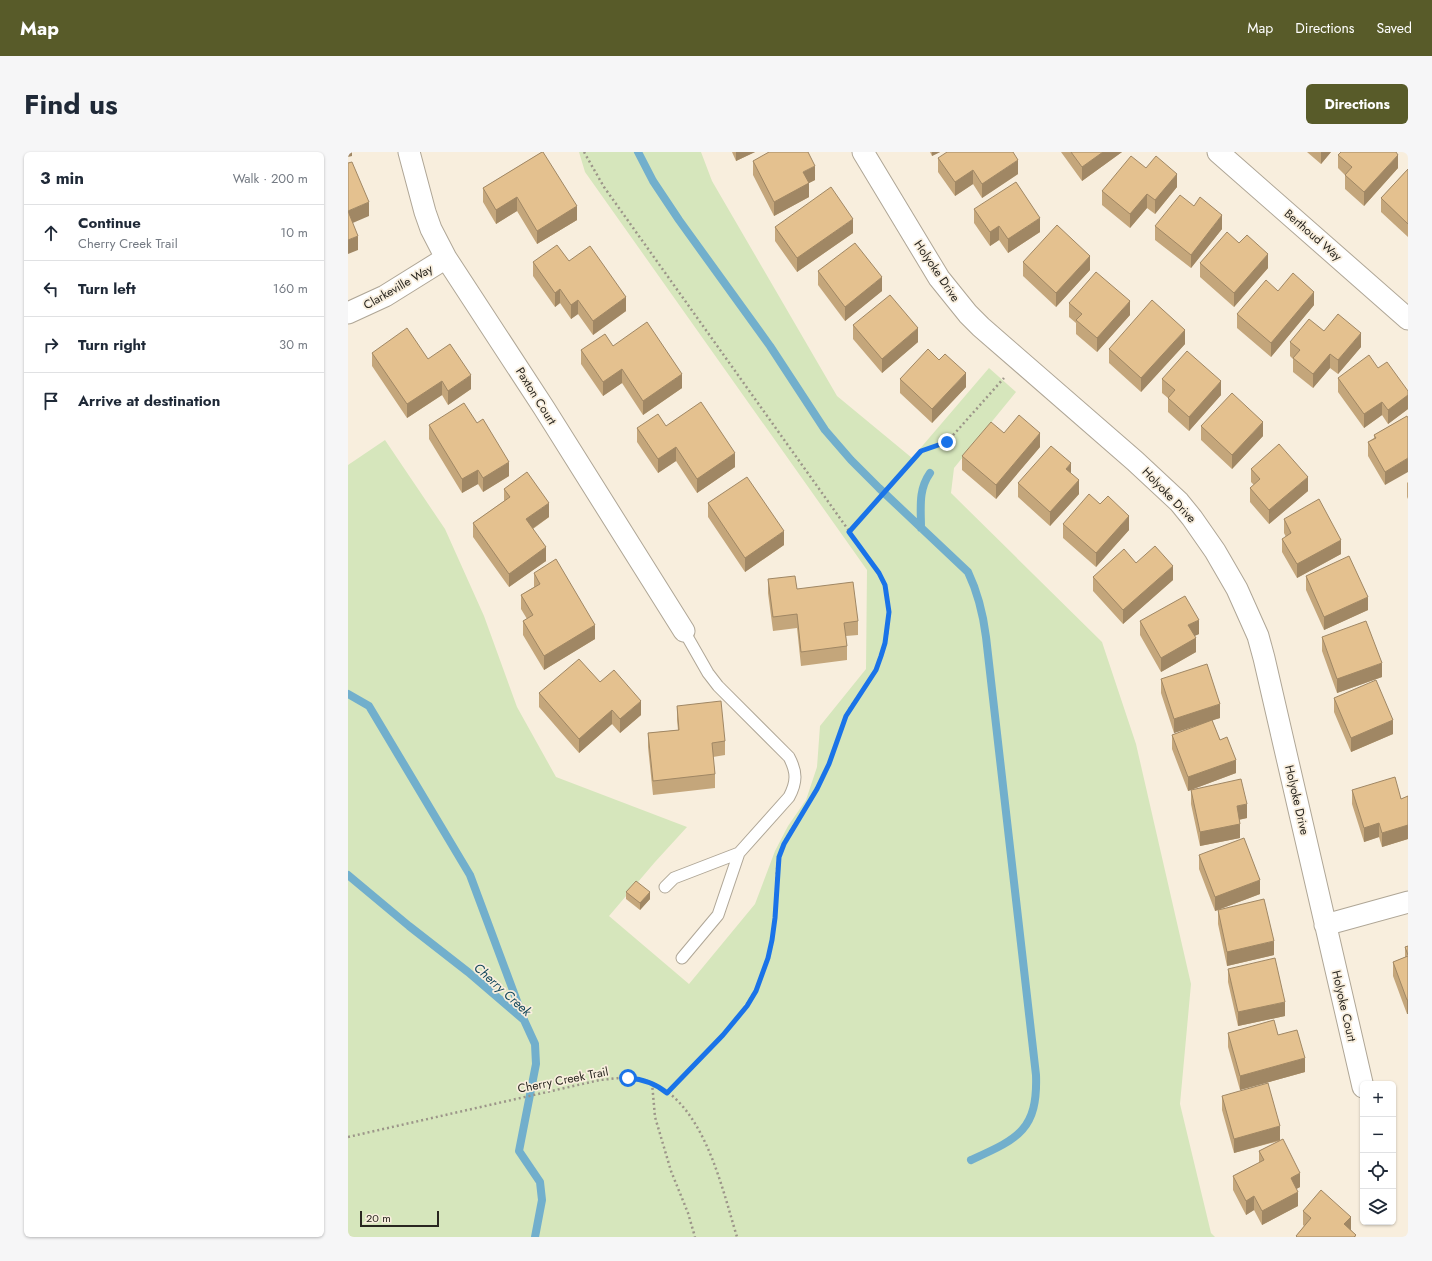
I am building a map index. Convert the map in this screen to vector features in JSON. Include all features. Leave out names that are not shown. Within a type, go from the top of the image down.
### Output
[{"type":"street","name":"Paxton Court","points":[[409,152],[425,212],[431,229],[446,258],[544,408],[684,631]]},
{"type":"street","name":"Holyoke Drive","points":[[863,152],[939,278],[964,308],[982,328],[1161,484],[1192,518],[1215,551],[1247,610],[1264,658],[1325,924]]},
{"type":"street","name":"Berthoud Way","points":[[1218,152],[1408,319]]},
{"type":"street","name":"Clarkeville Way","points":[[348,313],[386,296],[446,258]]},
{"type":"street","points":[[1325,924],[1408,902]]},
{"type":"street","name":"Holyoke Court","points":[[1325,924],[1362,1081]]},
{"type":"lane","points":[[682,958],[718,915],[739,853],[790,797],[796,777],[794,767],[789,757],[718,686],[708,673],[684,631]]},
{"type":"lane","points":[[665,887],[674,878],[739,853]]},
{"type":"path","points":[[584,152],[604,187],[879,573],[885,585],[889,612],[885,643],[876,670],[846,716],[829,764],[810,801]]},
{"type":"path","points":[[849,532],[921,451],[947,442],[1004,378]]},
{"type":"path","points":[[667,1093],[723,1035],[747,1006],[756,991],[768,958],[772,940],[779,857],[784,844],[807,806]]},
{"type":"path","name":"Cherry Creek Trail","points":[[348,1136],[600,1080],[628,1078],[652,1083],[682,1106],[699,1130],[717,1172],[737,1237]]},
{"type":"path","points":[[652,1083],[655,1117],[671,1171],[688,1213],[695,1237]]},
{"type":"green space","points":[[579,152],[701,152],[712,181],[837,396],[912,458],[989,368],[1016,392],[954,468],[951,493],[1102,642],[1136,744],[1191,984],[1180,1104],[1211,1233],[1215,1237],[348,1237],[348,465],[385,440],[445,529],[484,616],[517,707],[556,777],[687,827],[609,916],[689,984],[755,904],[775,851],[788,826],[806,800],[817,767],[820,726],[866,669],[867,570],[585,172]]},
{"type":"building","points":[[542,152],[577,206],[537,231],[517,197],[496,210],[483,188]]},
{"type":"building","points":[[769,152],[808,152],[815,166],[803,172],[809,183],[774,202],[753,161]]},
{"type":"building","points":[[947,152],[1013,152],[1018,160],[982,184],[973,170],[955,182],[938,158]]},
{"type":"building","points":[[1071,152],[1103,152],[1082,167]]},
{"type":"building","points":[[1341,152],[1396,152],[1398,155],[1364,192],[1345,175],[1352,167],[1338,155]]},
{"type":"building","points":[[1131,156],[1146,168],[1156,156],[1177,174],[1155,200],[1147,194],[1130,214],[1102,191]]},
{"type":"building","points":[[352,162],[369,202],[348,211],[348,163]]},
{"type":"building","points":[[1408,169],[1408,224],[1381,198]]},
{"type":"building","points":[[1016,182],[1040,218],[1008,239],[999,226],[990,232],[974,209]]},
{"type":"building","points":[[831,187],[853,219],[797,258],[775,227]]},
{"type":"building","points":[[1180,195],[1194,206],[1200,197],[1222,215],[1191,255],[1155,226]]},
{"type":"building","points":[[348,211],[358,236],[348,240]]},
{"type":"building","points":[[1057,225],[1090,256],[1056,293],[1023,262]]},
{"type":"building","points":[[1227,232],[1239,243],[1247,235],[1268,254],[1234,293],[1200,263]]},
{"type":"building","points":[[855,243],[882,277],[845,307],[818,271]]},
{"type":"building","points":[[557,245],[569,261],[590,246],[626,297],[593,321],[578,300],[571,305],[560,289],[555,293],[533,262]]},
{"type":"building","points":[[1096,272],[1130,301],[1097,338],[1076,320],[1082,314],[1069,303]]},
{"type":"building","points":[[1293,273],[1314,292],[1271,343],[1237,314],[1266,280],[1278,291]]},
{"type":"building","points":[[890,295],[918,328],[882,359],[853,325]]},
{"type":"building","points":[[1152,300],[1185,330],[1141,378],[1109,349]]},
{"type":"building","points":[[1338,314],[1361,333],[1338,360],[1330,354],[1313,374],[1293,358],[1300,350],[1290,342],[1309,319],[1324,331]]},
{"type":"building","points":[[647,322],[682,374],[643,401],[622,369],[603,382],[581,350],[605,334],[613,346]]},
{"type":"building","points":[[407,328],[428,359],[450,344],[471,375],[448,391],[442,381],[407,404],[372,353]]},
{"type":"building","points":[[928,349],[939,360],[945,354],[966,373],[932,409],[900,379]]},
{"type":"building","points":[[1187,351],[1221,381],[1189,417],[1168,398],[1175,390],[1162,379]]},
{"type":"building","points":[[1369,355],[1378,368],[1387,362],[1408,391],[1408,395],[1388,410],[1382,402],[1364,414],[1338,378]]},
{"type":"building","points":[[1232,393],[1263,422],[1232,455],[1201,426]]},
{"type":"building","points":[[701,402],[735,453],[697,479],[676,447],[658,459],[637,428],[658,414],[666,426]]},
{"type":"building","points":[[464,403],[477,423],[483,419],[509,462],[483,478],[478,470],[462,479],[429,425]]},
{"type":"building","points":[[1019,415],[1040,433],[996,485],[962,456],[991,422],[1004,433]]},
{"type":"building","points":[[1407,416],[1408,458],[1385,472],[1368,442],[1376,438],[1374,435]]},
{"type":"building","points":[[1279,444],[1308,477],[1269,510],[1250,488],[1260,479],[1251,469]]},
{"type":"building","points":[[1051,446],[1071,463],[1066,469],[1079,480],[1050,512],[1018,483]]},
{"type":"building","points":[[527,472],[549,503],[526,519],[546,547],[509,574],[473,523],[510,497],[504,489]]},
{"type":"building","points":[[747,477],[784,531],[745,558],[708,503]]},
{"type":"building","points":[[1089,494],[1100,504],[1108,496],[1129,516],[1096,553],[1063,524]]},
{"type":"building","points":[[1319,499],[1341,540],[1297,564],[1282,539],[1291,533],[1284,519]]},
{"type":"building","points":[[1155,546],[1173,566],[1123,610],[1093,577],[1124,549],[1136,563]]},
{"type":"building","points":[[1349,556],[1368,597],[1324,617],[1306,576]]},
{"type":"building","points":[[556,559],[595,625],[544,656],[523,621],[533,615],[521,595],[540,584],[534,573]]},
{"type":"building","points":[[795,576],[797,589],[853,582],[858,621],[844,623],[847,646],[801,652],[797,614],[773,617],[768,579]]},
{"type":"building","points":[[1185,596],[1199,620],[1188,625],[1196,638],[1161,658],[1140,621]]},
{"type":"building","points":[[1366,621],[1382,663],[1337,679],[1322,637]]},
{"type":"building","points":[[579,659],[600,682],[614,670],[641,701],[620,719],[612,710],[579,739],[539,693]]},
{"type":"building","points":[[1207,664],[1220,704],[1174,719],[1161,679]]},
{"type":"building","points":[[1376,680],[1393,720],[1351,738],[1334,698]]},
{"type":"building","points":[[721,701],[725,741],[712,743],[715,774],[653,781],[648,733],[679,730],[677,706]]},
{"type":"building","points":[[1212,720],[1220,740],[1227,737],[1236,760],[1188,777],[1172,735]]},
{"type":"building","points":[[1395,777],[1401,799],[1408,796],[1408,825],[1382,833],[1379,823],[1364,828],[1352,790]]},
{"type":"building","points":[[1241,779],[1247,804],[1237,806],[1240,824],[1200,832],[1191,790]]},
{"type":"building","points":[[1244,838],[1260,880],[1215,897],[1199,855]]},
{"type":"building","points":[[636,881],[650,892],[640,903],[626,892]]},
{"type":"building","points":[[1264,899],[1274,941],[1227,952],[1218,910]]},
{"type":"building","points":[[1408,946],[1408,955],[1405,947]]},
{"type":"building","points":[[1408,956],[1408,1000],[1407,1000],[1393,962]]},
{"type":"building","points":[[1275,958],[1285,1002],[1238,1012],[1228,969]]},
{"type":"building","points":[[1274,1020],[1278,1035],[1297,1030],[1305,1058],[1240,1076],[1228,1033]]},
{"type":"building","points":[[1268,1083],[1280,1126],[1234,1139],[1222,1096]]},
{"type":"building","points":[[1283,1139],[1300,1173],[1291,1178],[1298,1192],[1262,1211],[1254,1196],[1246,1201],[1233,1176],[1264,1160],[1259,1151]]},
{"type":"building","points":[[1321,1190],[1351,1217],[1344,1224],[1356,1235],[1354,1237],[1296,1236],[1311,1218],[1303,1211]]},
{"type":"waterway","points":[[638,152],[653,181],[679,220],[770,346],[825,430],[851,460],[879,488],[968,572],[977,595],[982,611],[986,637],[1036,1075],[1036,1094],[1033,1109],[1022,1131],[1001,1146],[971,1160]]},
{"type":"waterway","points":[[921,528],[922,493],[926,479],[930,473]]},
{"type":"waterway","points":[[348,694],[369,706],[470,875],[524,1020]]},
{"type":"waterway","name":"Cherry Creek","points":[[348,875],[409,926],[468,972],[524,1020],[535,1044],[536,1064],[519,1151],[540,1182],[542,1200],[535,1237]]},
{"type":"route","points":[[628,1078],[647,1081],[658,1086],[667,1093],[737,1019],[756,991],[768,958],[772,940],[779,857],[790,832],[817,789],[829,764],[846,716],[853,703],[876,670],[885,643],[889,612],[885,585],[879,573],[849,532],[921,451],[947,442]]}]
